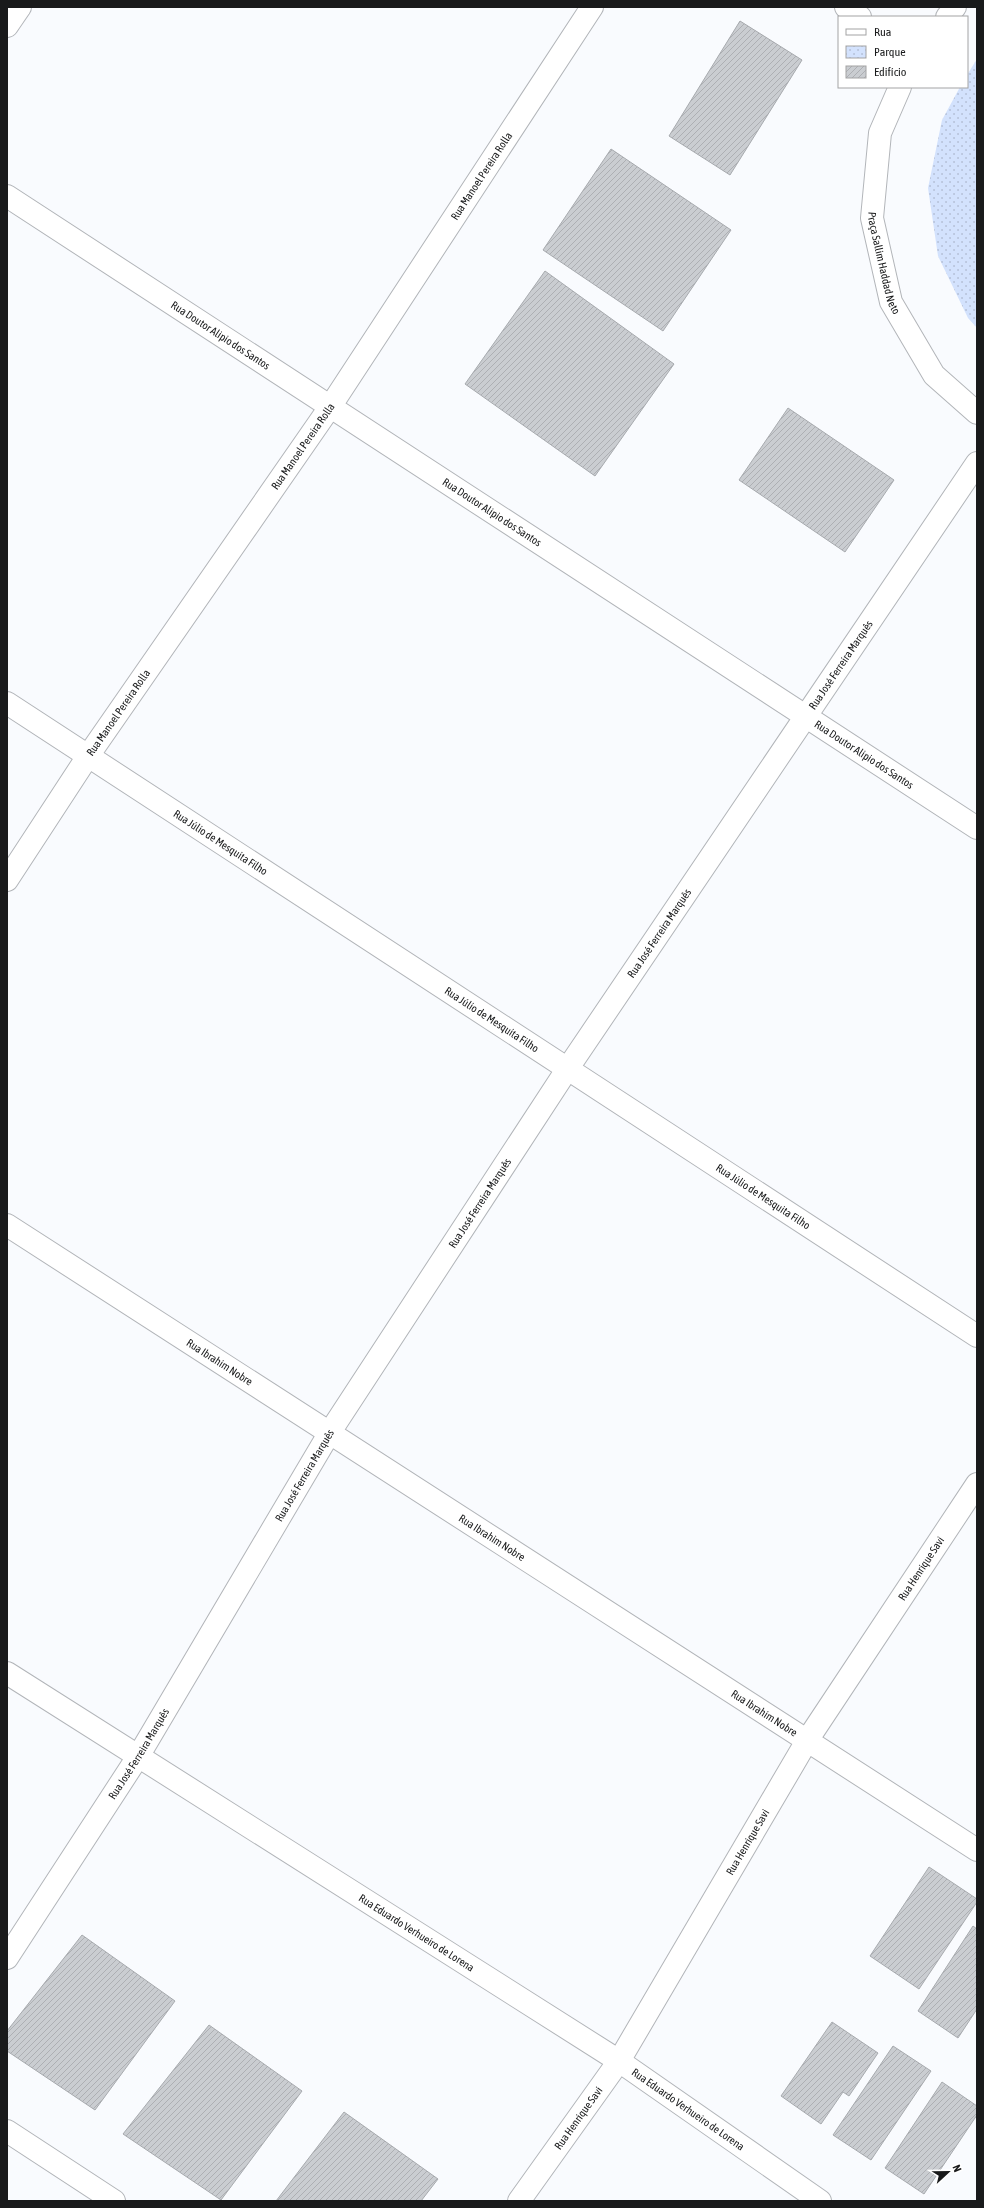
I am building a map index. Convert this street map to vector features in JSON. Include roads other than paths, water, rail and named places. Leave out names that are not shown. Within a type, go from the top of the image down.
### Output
[{"type":"street","points":[[7,26],[20,7]]},
{"type":"street","name":"Rua Manoel Pereira Rolla","points":[[7,880],[88,756],[330,407],[592,7]]},
{"type":"street","points":[[846,7],[859,16]]},
{"type":"street","points":[[948,16],[955,7]]},
{"type":"street","name":"Praça Sallim Haddad Neto","points":[[900,88],[880,133],[872,218],[891,302],[934,375],[977,413]]},
{"type":"street","name":"Rua Doutor Alipio dos Santos","points":[[7,196],[805,714],[977,828]]},
{"type":"street","name":"Rua José Ferreira Marquês","points":[[7,1958],[139,1755],[330,1432],[568,1068],[805,714],[977,463]]},
{"type":"street","name":"Rua Júlio de Mesquita Filho","points":[[7,703],[977,1336]]},
{"type":"street","name":"Rua Ibrahim Nobre","points":[[7,1225],[808,1739],[977,1850]]},
{"type":"street","name":"Rua Henrique Savi","points":[[519,2201],[618,2061],[808,1739],[977,1484]]},
{"type":"street","name":"Rua Eduardo Verhueiro de Lorena","points":[[7,1673],[139,1755],[618,2061],[820,2201]]},
{"type":"street","points":[[7,2131],[114,2201]]}]
